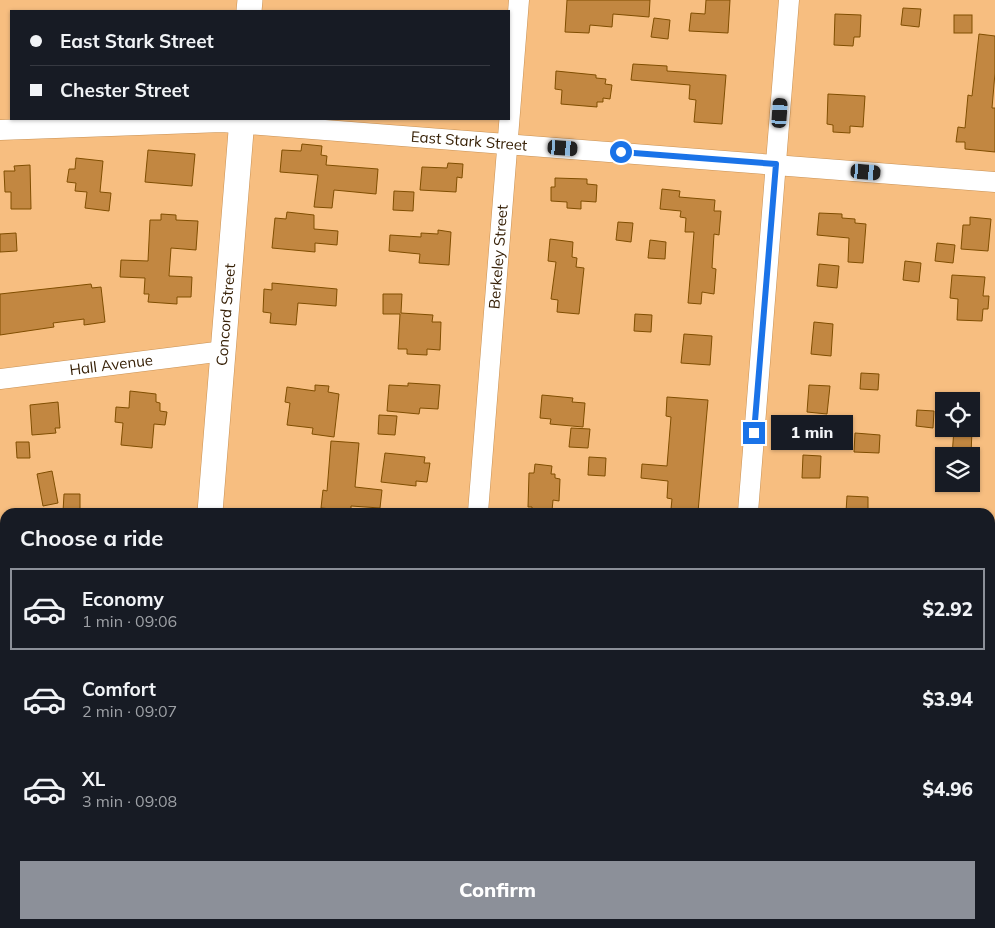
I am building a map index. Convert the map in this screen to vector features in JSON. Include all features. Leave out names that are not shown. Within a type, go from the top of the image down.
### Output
[{"type":"main road","name":"Concord Street","points":[[210,508],[242,121]]},
{"type":"street","name":"Berkeley Street","points":[[510,119],[520,0]]},
{"type":"street","points":[[748,508],[789,0]]},
{"type":"street","name":"Berkeley Street","points":[[478,508],[510,120]]},
{"type":"street","name":"East Stark Street","points":[[0,130],[242,121],[995,182]]},
{"type":"street","name":"Hall Avenue","points":[[0,379],[224,351]]},
{"type":"building","points":[[567,0],[650,0],[649,17],[613,14],[612,27],[590,25],[589,33],[565,32]]},
{"type":"building","points":[[706,0],[730,0],[728,33],[689,31],[691,13],[705,14]]},
{"type":"building","points":[[903,8],[921,9],[919,27],[901,25]]},
{"type":"building","points":[[835,14],[861,15],[860,37],[854,37],[853,46],[834,45]]},
{"type":"building","points":[[954,15],[972,15],[972,33],[954,33]]},
{"type":"building","points":[[654,18],[670,20],[668,39],[651,37]]},
{"type":"building","points":[[979,34],[995,36],[995,73],[992,108],[995,108],[995,152],[965,149],[965,142],[956,142],[958,127],[965,128],[968,95],[972,96]]},
{"type":"building","points":[[633,64],[667,66],[667,71],[726,75],[722,124],[694,122],[696,100],[689,99],[690,85],[631,80]]},
{"type":"building","points":[[556,71],[596,75],[596,78],[606,79],[605,84],[612,85],[610,99],[603,98],[603,102],[597,102],[597,107],[561,104],[562,90],[555,89]]},
{"type":"building","points":[[828,94],[865,96],[863,127],[850,126],[850,133],[833,132],[833,125],[827,124]]},
{"type":"building","points":[[302,144],[322,146],[321,155],[327,156],[326,165],[378,169],[376,194],[334,190],[332,208],[314,207],[318,175],[280,172],[282,150],[301,151]]},
{"type":"building","points":[[148,150],[195,154],[192,186],[145,182]]},
{"type":"building","points":[[76,158],[103,161],[100,192],[111,193],[109,211],[85,208],[87,192],[75,191],[76,183],[67,182],[69,169],[75,169]]},
{"type":"building","points":[[448,163],[463,164],[462,178],[457,177],[456,192],[420,190],[422,167],[447,168]]},
{"type":"building","points":[[30,165],[31,209],[11,209],[11,192],[5,192],[4,171],[15,171],[14,166]]},
{"type":"building","points":[[555,178],[587,179],[587,184],[597,185],[596,202],[581,201],[581,209],[567,208],[567,202],[551,201],[551,187],[555,187]]},
{"type":"building","points":[[662,189],[680,191],[679,197],[715,200],[714,211],[721,211],[719,235],[714,234],[712,268],[716,269],[714,294],[702,292],[701,304],[688,303],[694,232],[685,232],[686,218],[680,217],[681,211],[660,209]]},
{"type":"building","points":[[394,191],[414,192],[413,211],[393,210]]},
{"type":"building","points":[[287,212],[314,215],[314,229],[338,231],[337,245],[315,243],[315,252],[272,248],[275,218],[286,219]]},
{"type":"building","points":[[819,213],[842,214],[842,218],[855,219],[855,223],[866,224],[863,263],[848,262],[849,238],[817,235]]},
{"type":"building","points":[[161,214],[176,215],[176,220],[198,221],[196,250],[171,248],[169,276],[192,277],[191,297],[177,297],[177,304],[148,302],[149,294],[144,294],[145,278],[120,277],[121,260],[148,261],[150,220],[161,220]]},
{"type":"building","points":[[970,217],[991,219],[988,251],[961,249],[963,225],[970,225]]},
{"type":"building","points":[[618,222],[633,223],[631,242],[616,240]]},
{"type":"building","points":[[438,230],[451,232],[449,265],[419,263],[420,254],[389,251],[390,235],[421,237],[421,233],[438,234]]},
{"type":"building","points":[[16,233],[17,251],[0,252],[0,234]]},
{"type":"building","points":[[550,239],[573,242],[572,257],[577,258],[576,267],[584,268],[579,314],[557,312],[558,300],[551,299],[556,262],[548,261]]},
{"type":"building","points":[[650,240],[666,242],[665,259],[648,258]]},
{"type":"building","points":[[937,243],[955,245],[953,263],[935,261]]},
{"type":"building","points":[[905,261],[921,263],[919,282],[903,280]]},
{"type":"building","points":[[819,264],[839,266],[837,288],[817,286]]},
{"type":"building","points":[[952,275],[985,277],[983,296],[989,296],[988,309],[983,309],[982,321],[957,320],[958,299],[950,298]]},
{"type":"building","points":[[272,283],[337,289],[336,306],[298,303],[296,325],[270,323],[271,313],[263,312],[264,289],[272,290]]},
{"type":"building","points":[[91,284],[92,288],[101,287],[105,322],[84,325],[84,319],[53,323],[54,327],[0,335],[0,294]]},
{"type":"building","points":[[383,294],[402,294],[401,313],[433,315],[432,322],[441,322],[440,350],[427,349],[427,355],[407,354],[407,349],[398,349],[400,314],[383,314]]},
{"type":"building","points":[[635,314],[652,315],[651,332],[634,331]]},
{"type":"building","points":[[814,322],[833,324],[831,356],[811,354]]},
{"type":"building","points":[[684,334],[712,336],[710,365],[681,363]]},
{"type":"building","points":[[861,373],[879,374],[878,390],[860,389]]},
{"type":"building","points":[[408,383],[440,385],[438,409],[420,408],[419,414],[387,411],[389,385],[408,386]]},
{"type":"building","points":[[315,385],[329,386],[328,392],[339,394],[334,437],[312,434],[313,428],[287,425],[290,403],[285,402],[287,387],[315,391]]},
{"type":"building","points":[[809,385],[830,386],[827,414],[807,412]]},
{"type":"building","points":[[130,391],[156,394],[156,402],[160,403],[160,411],[167,412],[165,425],[154,424],[152,448],[121,445],[123,423],[115,422],[116,407],[129,408]]},
{"type":"building","points":[[542,395],[573,398],[572,402],[585,403],[583,427],[550,424],[551,419],[540,418]]},
{"type":"building","points":[[667,397],[708,400],[698,508],[671,508],[672,499],[667,498],[668,481],[641,478],[642,464],[667,466],[671,417],[666,416]]},
{"type":"building","points":[[58,402],[60,428],[55,428],[56,433],[32,435],[30,405]]},
{"type":"building","points":[[917,410],[934,411],[933,428],[916,426]]},
{"type":"building","points":[[379,415],[397,416],[395,435],[378,434]]},
{"type":"building","points":[[571,428],[590,429],[588,448],[569,447]]},
{"type":"building","points":[[855,433],[880,435],[879,453],[854,452]]},
{"type":"building","points":[[953,437],[972,437],[971,447],[953,447]]},
{"type":"building","points":[[331,441],[359,443],[355,487],[382,490],[380,508],[351,506],[351,508],[321,508],[323,490],[327,491]]},
{"type":"building","points":[[16,442],[29,442],[30,458],[17,458]]},
{"type":"building","points":[[385,453],[425,457],[424,463],[430,463],[427,482],[416,481],[416,486],[381,482]]},
{"type":"building","points":[[803,455],[821,456],[820,478],[802,478]]},
{"type":"building","points":[[589,457],[606,458],[605,476],[588,475]]},
{"type":"building","points":[[535,464],[552,466],[551,474],[555,474],[555,478],[560,479],[559,501],[553,500],[552,508],[528,507],[529,473],[534,473]]},
{"type":"building","points":[[52,471],[58,503],[43,506],[37,474]]},
{"type":"building","points":[[64,494],[80,494],[80,508],[63,508]]},
{"type":"building","points":[[847,496],[868,497],[868,508],[846,508]]},
{"type":"route","points":[[621,152],[776,164],[754,433]]}]
